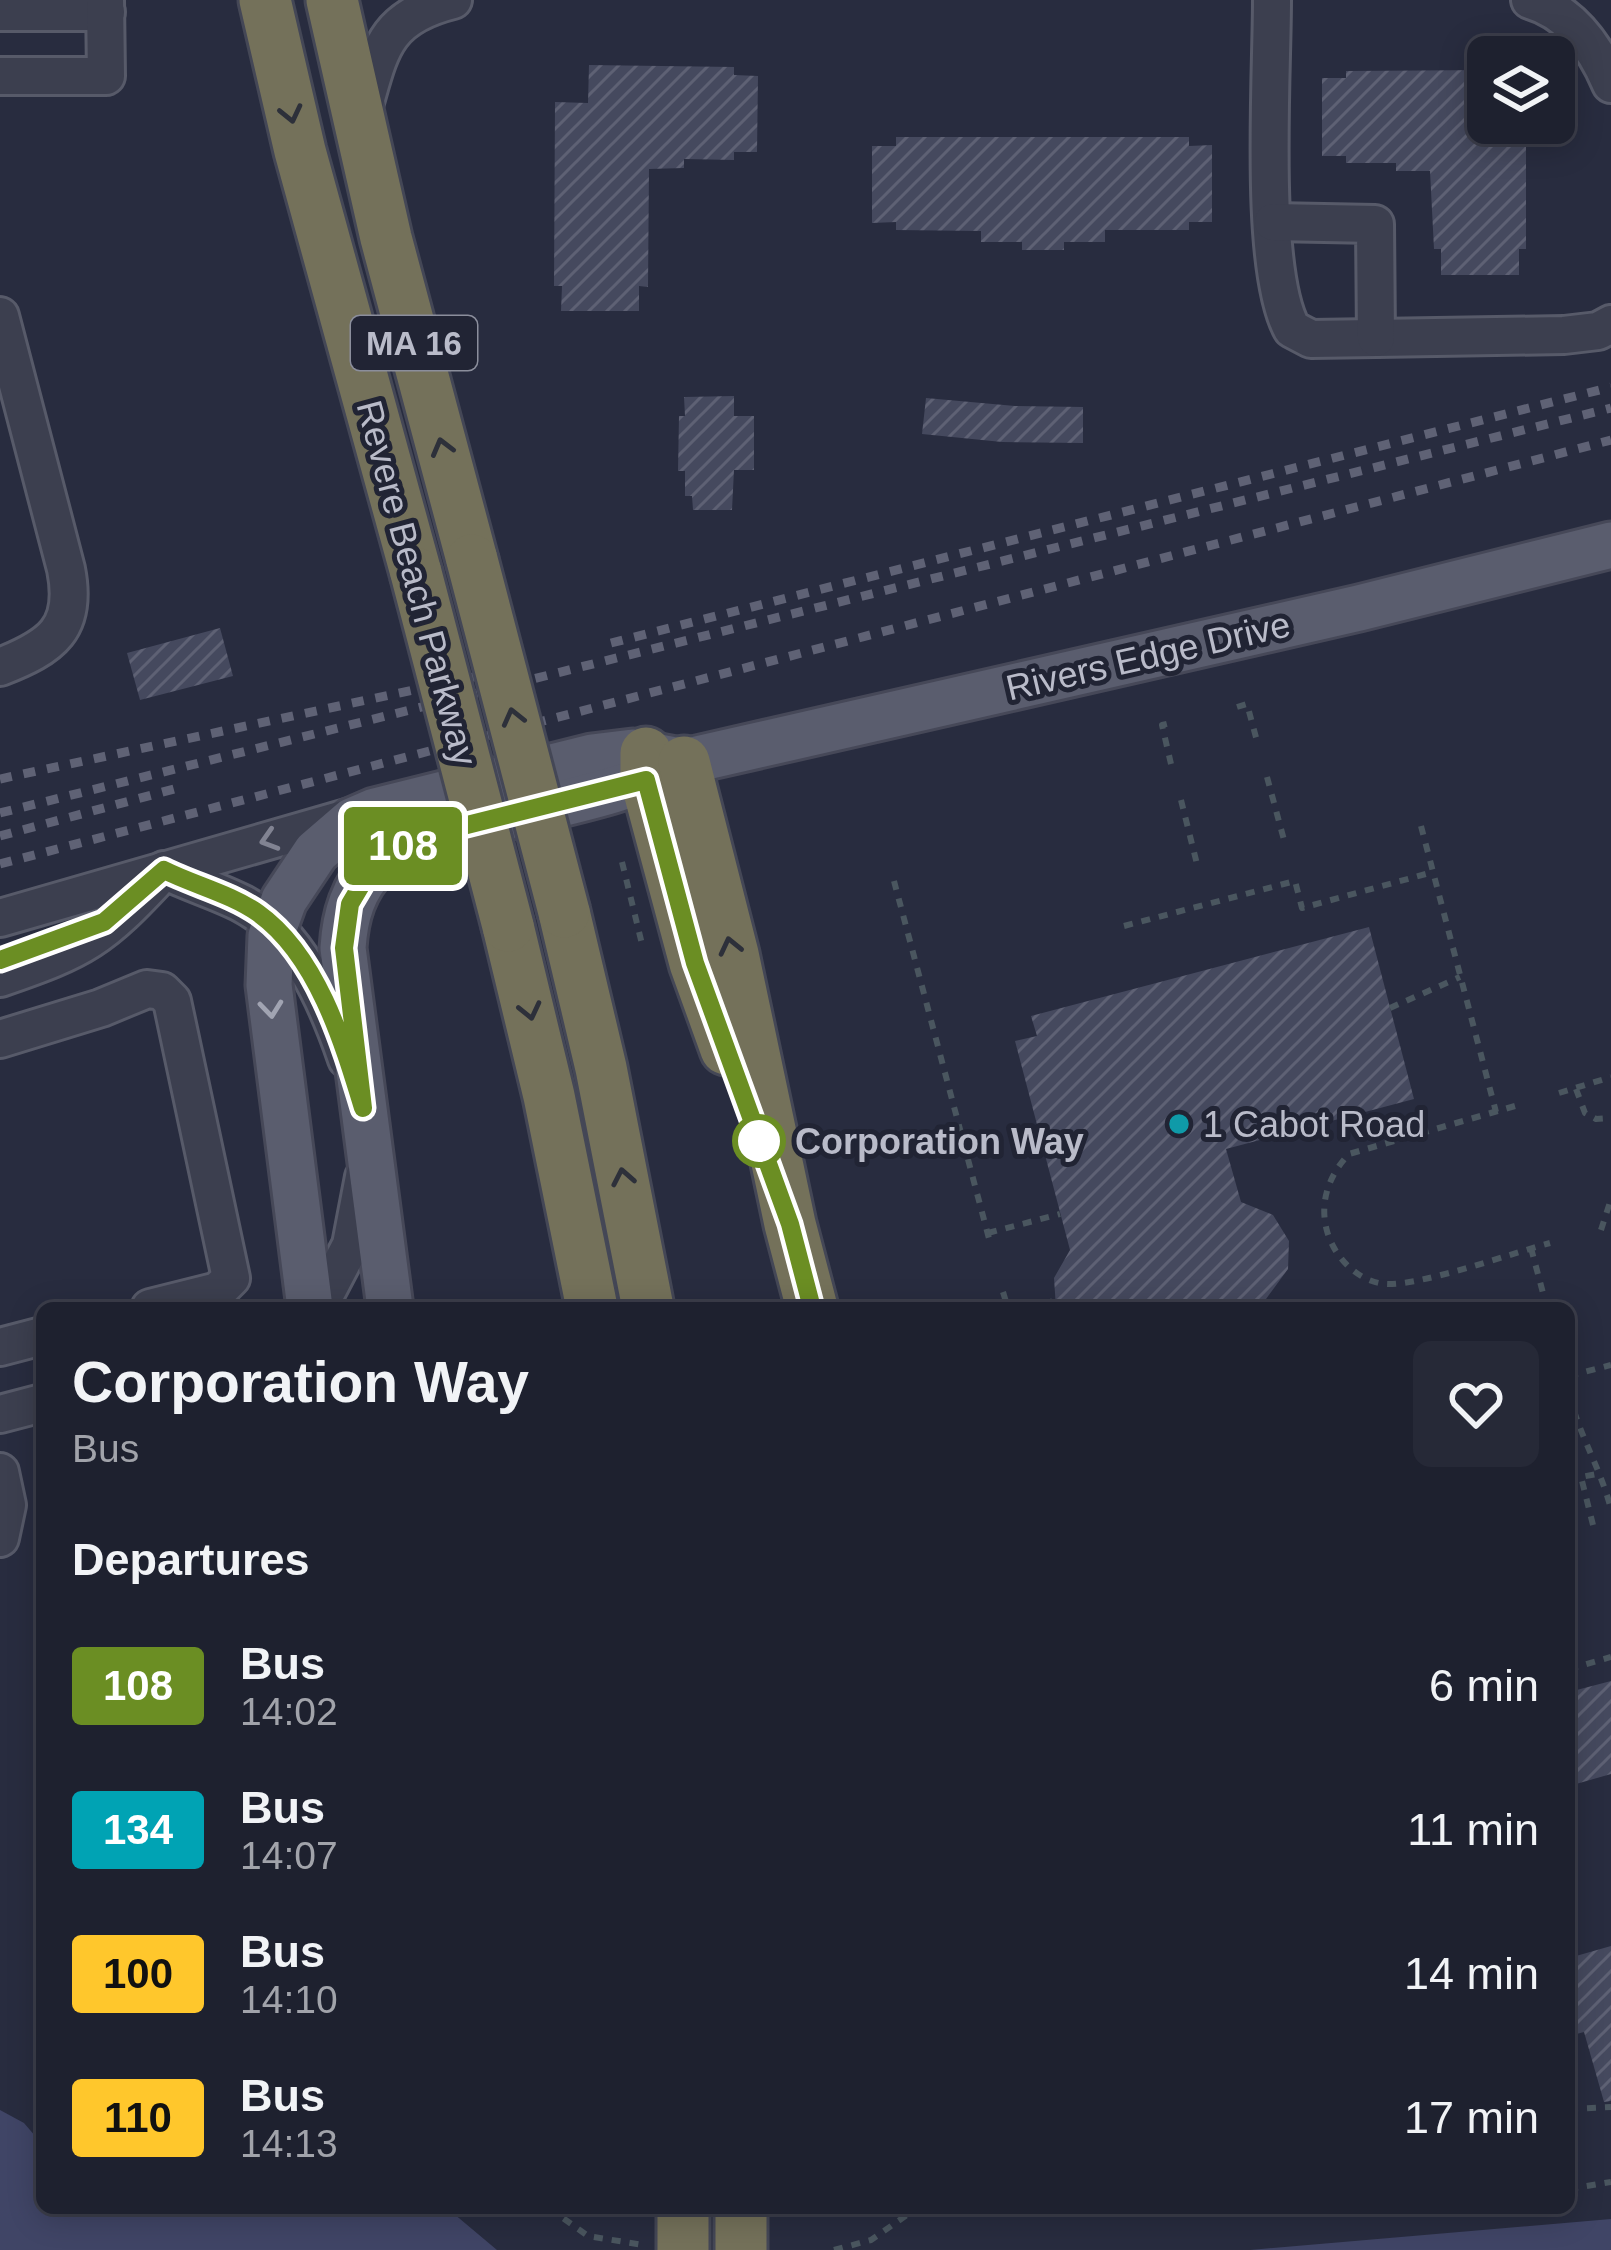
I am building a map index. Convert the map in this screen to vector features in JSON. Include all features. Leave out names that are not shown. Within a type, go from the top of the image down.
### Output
[{"type":"highway","name":"Revere Beach Parkway","points":[[265,0],[300,151],[508,926],[591,1302]]},
{"type":"highway","name":"Revere Beach Parkway","points":[[332,0],[358,125],[564,912],[648,1302]]},
{"type":"highway","points":[[659,765],[695,963],[790,1224],[810,1302]]},
{"type":"highway","points":[[682,2214],[683,2250]]},
{"type":"highway","points":[[741,2214],[741,2250]]},
{"type":"main road","name":"Rivers Edge Drive","points":[[389,1302],[344,948],[350,904],[369,872],[394,850],[431,834],[659,765],[1359,608],[1611,545]]},
{"type":"main road","name":"Rivers Edge Drive","points":[[313,1302],[268,986],[273,927],[291,887],[316,852],[342,827],[375,811],[592,757],[659,765]]},
{"type":"main road","points":[[549,1096],[567,1229],[569,1302]]},
{"type":"street","points":[[1272,0],[1273,222],[1282,305],[1292,329],[1311,339],[1376,338],[1564,335],[1598,331],[1611,324]]},
{"type":"street","points":[[1530,0],[1550,7],[1577,29],[1611,83]]},
{"type":"street","points":[[358,125],[388,35],[405,17],[437,5]]},
{"type":"street","points":[[0,12],[106,6],[106,76],[0,76]]},
{"type":"street","points":[[1273,222],[1376,224],[1376,338]]},
{"type":"street","points":[[0,316],[70,592],[68,614],[49,643],[0,667]]},
{"type":"street","points":[[0,918],[375,811]]},
{"type":"street","points":[[164,870],[246,905],[273,927],[311,977],[342,1045],[363,1108],[364,1176],[356,1228],[335,1281],[319,1302]]},
{"type":"street","points":[[0,960],[104,922],[164,870]]},
{"type":"street","points":[[0,978],[90,943],[114,925],[164,870]]},
{"type":"street","points":[[0,1039],[147,989],[172,1000],[231,1277],[218,1291],[174,1302]]},
{"type":"street","points":[[0,1347],[36,1338]]},
{"type":"street","points":[[0,1538],[7,1513],[2,1484]]},
{"type":"path","points":[[1237,707],[1247,704],[1257,741]]},
{"type":"path","points":[[1172,764],[1162,725],[1174,722]]},
{"type":"path","points":[[1267,777],[1284,840]]},
{"type":"path","points":[[1180,800],[1197,864]]},
{"type":"path","points":[[1421,826],[1496,1113]]},
{"type":"path","points":[[622,862],[642,944]]},
{"type":"path","points":[[1124,926],[1295,881],[1302,908],[1433,872]]},
{"type":"path","points":[[894,880],[991,1246]]},
{"type":"path","points":[[1390,1008],[1460,977]]},
{"type":"path","points":[[1559,1093],[1611,1077]]},
{"type":"path","points":[[1576,1089],[1585,1113],[1596,1119],[1611,1118]]},
{"type":"path","points":[[1515,1106],[1349,1154],[1328,1185],[1325,1224],[1333,1246],[1350,1268],[1387,1284],[1550,1243]]},
{"type":"path","points":[[1601,1230],[1611,1199]]},
{"type":"path","points":[[988,1233],[1060,1214]]},
{"type":"path","points":[[1531,1248],[1545,1302]]},
{"type":"path","points":[[1004,1292],[1006,1302]]},
{"type":"path","points":[[1047,1302],[1054,1300]]},
{"type":"path","points":[[1575,1374],[1611,1365]]},
{"type":"path","points":[[1575,1416],[1581,1439],[1602,1473],[1611,1509]]},
{"type":"path","points":[[1593,1525],[1581,1478],[1602,1473]]},
{"type":"path","points":[[1575,1667],[1611,1658]]},
{"type":"path","points":[[1575,2109],[1611,2108]]},
{"type":"path","points":[[1575,2187],[1611,2182]]},
{"type":"path","points":[[835,2250],[871,2240],[908,2214]]},
{"type":"water","points":[[0,2110],[24,2123],[36,2137],[36,2214],[454,2214],[497,2250],[0,2250]]},
{"type":"water","points":[[1611,2219],[1611,2250],[1250,2250]]},
{"type":"building","points":[[589,65],[734,67],[734,75],[758,76],[757,152],[734,152],[734,160],[684,159],[684,168],[649,169],[648,287],[639,286],[639,311],[561,311],[562,286],[554,286],[555,102],[588,103]]},
{"type":"building","points":[[1467,70],[1467,144],[1526,144],[1526,249],[1519,249],[1519,275],[1441,275],[1441,249],[1434,249],[1430,171],[1396,171],[1396,163],[1346,163],[1346,156],[1322,156],[1322,78],[1346,78],[1346,71]]},
{"type":"building","points":[[896,137],[1189,137],[1189,146],[1212,145],[1212,222],[1189,222],[1189,230],[1105,230],[1105,242],[1064,242],[1064,250],[1022,250],[1022,242],[981,242],[981,231],[896,230],[896,222],[872,223],[872,146],[896,146]]},
{"type":"building","points":[[734,396],[734,416],[754,416],[754,470],[734,470],[732,510],[693,510],[692,496],[685,496],[685,471],[678,471],[684,397]]},
{"type":"building","points":[[926,398],[1083,407],[1083,443],[922,434]]},
{"type":"building","points":[[220,628],[233,676],[140,700],[127,653]]},
{"type":"building","name":"1 Cabot Road","points":[[1369,927],[1414,1099],[1226,1149],[1241,1202],[1273,1215],[1289,1241],[1288,1269],[1267,1302],[1056,1302],[1054,1278],[1070,1250],[1015,1041],[1037,1036],[1031,1016]]},
{"type":"building","points":[[1611,1681],[1611,1774],[1575,1784],[1575,1690]]},
{"type":"building","points":[[1611,1946],[1611,2101],[1604,2102],[1584,2032],[1575,2034],[1575,1956]]},
{"type":"railway","points":[[611,643],[1611,387]]},
{"type":"railway","points":[[0,813],[1611,408]]},
{"type":"railway","points":[[0,864],[1611,440]]},
{"type":"railway","points":[[0,779],[483,675]]},
{"type":"railway","points":[[0,836],[174,789]]},
{"type":"bus line","name":"108","points":[[0,960],[104,922],[164,870],[246,905],[281,934],[311,977],[342,1045],[363,1108],[344,932],[350,904],[369,872],[394,850],[431,834],[646,780],[695,963],[790,1224],[810,1302]]},
{"type":"place","name":"1 Cabot Road","points":[[1179,1124]]},
{"type":"place","name":"Corporation Way","points":[[759,1141]]}]
